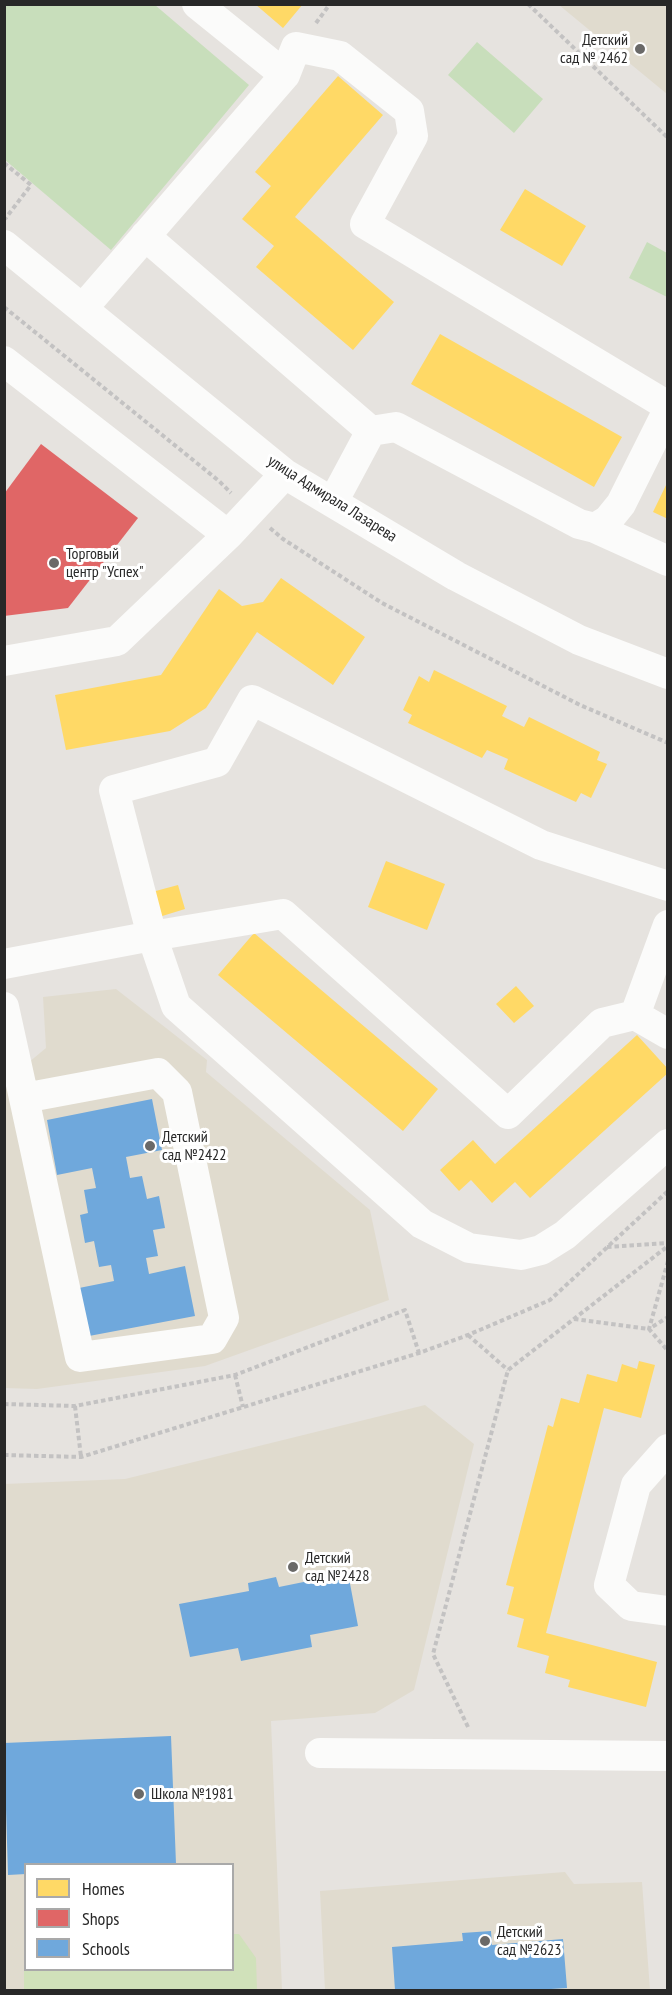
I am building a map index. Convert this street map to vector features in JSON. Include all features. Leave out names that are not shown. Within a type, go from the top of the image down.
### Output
[{"type":"street","points":[[197,4],[285,75]]},
{"type":"street","points":[[83,308],[285,75],[296,47],[340,56],[409,111],[412,136],[365,224],[668,408],[621,504],[608,520],[595,528]]},
{"type":"street","points":[[145,236],[371,431],[396,427],[579,524],[595,528],[668,561]]},
{"type":"street","name":"улица Адмирала Лазарева","points":[[4,244],[285,474],[456,576],[579,640],[668,674]]},
{"type":"street","points":[[4,361],[228,535]]},
{"type":"street","points":[[333,502],[371,431]]},
{"type":"street","points":[[4,662],[117,641],[228,535],[285,474]]},
{"type":"street","points":[[668,886],[541,846],[252,700],[217,762],[114,790],[152,936],[176,1006],[422,1224],[469,1248],[520,1255],[541,1250],[566,1235],[668,1144]]},
{"type":"street","points":[[4,964],[283,914],[508,1114],[602,1023],[634,1015],[668,1034]]},
{"type":"street","points":[[634,1015],[668,925]]},
{"type":"street","points":[[4,1007],[80,1357],[212,1339],[224,1318],[177,1092],[158,1073],[24,1098]]},
{"type":"street","points":[[668,1449],[636,1485],[609,1585],[631,1606],[668,1611]]},
{"type":"street","points":[[320,1753],[668,1756]]},
{"type":"path","points":[[528,4],[668,138]]},
{"type":"path","points":[[4,163],[31,185],[4,219]]},
{"type":"path","points":[[4,307],[219,481],[250,512],[283,539],[382,603],[580,705],[668,742]]},
{"type":"path","points":[[4,1455],[81,1457],[420,1353],[468,1335],[550,1300],[667,1192]]},
{"type":"path","points":[[607,1247],[668,1245]]},
{"type":"path","points":[[481,1755],[433,1654],[508,1370],[668,1245]]},
{"type":"path","points":[[649,1329],[668,1261]]},
{"type":"path","points":[[4,1404],[75,1406],[235,1376],[405,1310],[420,1353]]},
{"type":"path","points":[[573,1319],[649,1329],[668,1317]]},
{"type":"path","points":[[649,1329],[668,1351]]},
{"type":"path","points":[[468,1335],[508,1370]]},
{"type":"path","points":[[235,1376],[243,1407]]},
{"type":"path","points":[[75,1406],[81,1457]]},
{"type":"shaded area","name":"Детский сад № 2462","points":[[559,5],[667,5],[667,94]]},
{"type":"shaded area","name":"Детский сад №2422","points":[[116,989],[207,1060],[206,1072],[370,1210],[389,1300],[205,1366],[37,1389],[5,1388],[5,1082],[46,1048],[43,997]]},
{"type":"shaded area","points":[[425,1405],[474,1444],[414,1690],[375,1713],[271,1721],[282,1990],[5,1990],[4,1484],[125,1479]]},
{"type":"shaded area","name":"Детский сад №2623","points":[[565,1872],[574,1884],[642,1882],[650,1990],[325,1990],[320,1891]]},
{"type":"green space","points":[[5,4],[155,5],[249,85],[111,250],[5,160]]},
{"type":"green space","points":[[477,42],[543,99],[514,133],[448,75]]},
{"type":"green space","points":[[647,242],[667,253],[667,297],[629,278]]},
{"type":"green space","points":[[234,1934],[239,1934],[256,1958],[257,1990],[24,1990],[24,1971],[234,1971]]},
{"type":"building: Homes","points":[[255,4],[303,4],[283,28]]},
{"type":"building: Homes","points":[[338,76],[383,115],[295,217],[394,302],[353,350],[256,267],[274,246],[242,219],[271,186],[255,172]]},
{"type":"building: Homes","points":[[525,189],[586,226],[562,266],[500,230]]},
{"type":"building: Homes","points":[[440,334],[622,437],[594,487],[411,384]]},
{"type":"building: Homes","points":[[668,481],[668,519],[653,512]]},
{"type":"building: Homes","points":[[281,578],[365,637],[333,685],[257,632],[206,708],[170,731],[66,750],[55,695],[161,675],[219,589],[242,606],[263,602]]},
{"type":"building: Homes","points":[[434,670],[507,706],[502,716],[524,727],[529,717],[600,752],[597,760],[607,764],[591,798],[581,793],[576,802],[504,769],[508,759],[487,750],[482,758],[408,723],[412,715],[403,710],[419,676],[429,682]]},
{"type":"building: Homes","points":[[386,861],[445,884],[427,930],[368,907]]},
{"type":"building: Homes","points":[[178,885],[185,909],[159,917],[152,892]]},
{"type":"building: Homes","points":[[254,933],[438,1089],[403,1131],[218,975]]},
{"type":"building: Homes","points":[[516,986],[534,1006],[514,1023],[496,1004]]},
{"type":"building: Homes","points":[[637,1035],[668,1069],[668,1073],[530,1198],[515,1182],[492,1203],[471,1180],[459,1191],[440,1170],[473,1140],[495,1164]]},
{"type":"building: Homes","points":[[639,1361],[655,1365],[641,1418],[604,1408],[546,1633],[657,1662],[646,1707],[568,1687],[570,1680],[545,1673],[549,1656],[517,1647],[524,1619],[507,1614],[514,1587],[506,1585],[548,1425],[553,1427],[561,1398],[579,1403],[587,1374],[617,1382],[622,1364],[637,1369]]},
{"type":"building: Shops","name":"Торговый центр \"Успех\"","points":[[41,444],[138,518],[68,608],[4,616],[4,494]]},
{"type":"building: Schools","points":[[152,1099],[162,1150],[126,1157],[130,1178],[142,1176],[147,1199],[159,1196],[165,1228],[153,1230],[158,1256],[146,1258],[149,1274],[185,1266],[195,1316],[89,1336],[79,1288],[114,1281],[111,1265],[99,1267],[94,1241],[85,1243],[80,1215],[88,1213],[84,1190],[96,1188],[92,1168],[57,1175],[47,1120]]},
{"type":"building: Schools","points":[[348,1573],[358,1626],[310,1635],[312,1647],[241,1661],[238,1648],[190,1657],[179,1604],[249,1591],[248,1583],[276,1577],[279,1587]]},
{"type":"building: Schools","points":[[171,1736],[176,1863],[24,1863],[24,1874],[8,1875],[4,1743]]},
{"type":"building: Schools","points":[[491,1931],[492,1945],[563,1939],[567,1988],[395,1990],[392,1947],[463,1941],[462,1933]]},
{"type":"place","name":"Детский сад № 2462","points":[[640,49]]},
{"type":"place","name":"Торговый центр \"Успех\"","points":[[54,563]]},
{"type":"place","name":"Детский сад №2422","points":[[150,1146]]},
{"type":"place","name":"Детский сад №2428","points":[[293,1567]]},
{"type":"place","name":"Школа №1981","points":[[139,1794]]},
{"type":"place","name":"Детский сад №2623","points":[[485,1941]]}]
